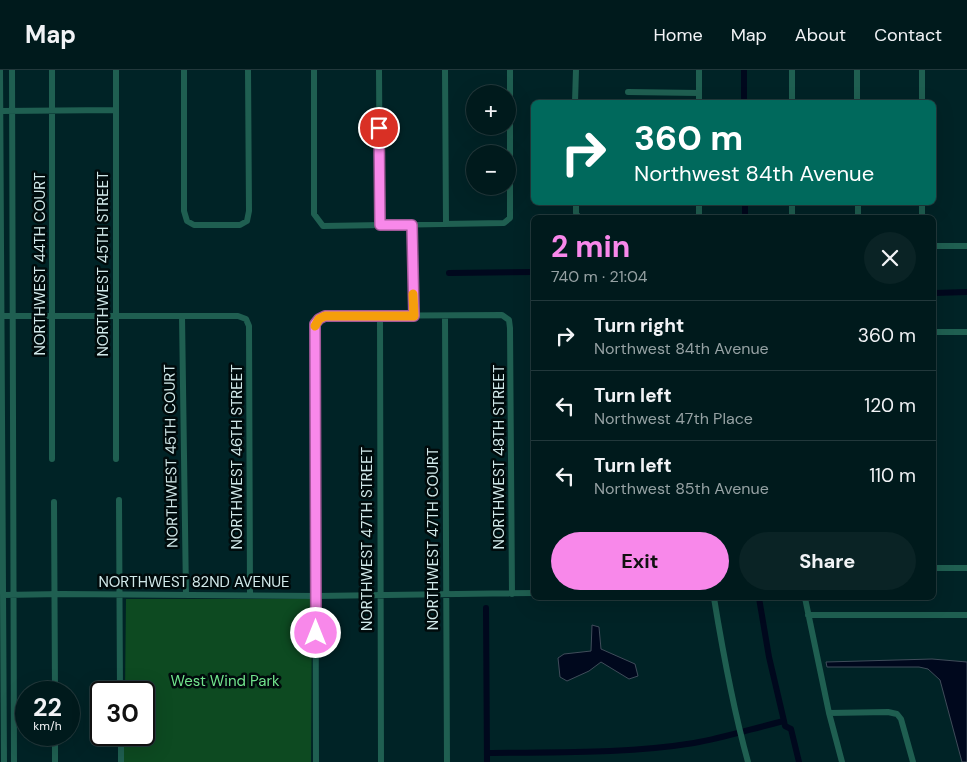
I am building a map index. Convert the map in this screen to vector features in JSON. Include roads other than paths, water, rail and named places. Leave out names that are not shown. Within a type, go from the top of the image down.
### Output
[{"type":"street","points":[[0,70],[4,762]]},
{"type":"street","points":[[12,70],[14,762]]},
{"type":"street","name":"NORTHWEST 44TH COURT","points":[[52,70],[52,459]]},
{"type":"street","name":"NORTHWEST 45TH STREET","points":[[116,70],[116,459]]},
{"type":"street","points":[[184,70],[184,211],[187,221],[194,225],[240,225],[247,221],[249,211],[248,70]]},
{"type":"street","points":[[314,70],[314,214],[323,226],[504,222],[510,218],[510,70]]},
{"type":"street","points":[[379,70],[380,225]]},
{"type":"street","points":[[445,70],[446,224]]},
{"type":"street","points":[[575,100],[576,70]]},
{"type":"street","points":[[699,70],[700,100]]},
{"type":"street","points":[[792,70],[792,100]]},
{"type":"street","points":[[857,70],[857,100]]},
{"type":"street","points":[[922,70],[922,100]]},
{"type":"street","points":[[628,92],[699,93]]},
{"type":"street","points":[[1,111],[52,109],[116,110]]},
{"type":"street","points":[[412,225],[414,316]]},
{"type":"street","points":[[936,246],[967,246]]},
{"type":"street","points":[[1,250],[12,254]]},
{"type":"street","points":[[1,261],[12,254]]},
{"type":"street","name":"NORTHWEST 48TH STREET","points":[[445,316],[502,315],[509,320],[512,594]]},
{"type":"street","points":[[2,316],[182,316]]},
{"type":"street","name":"NORTHWEST 46TH STREET","points":[[182,316],[238,316],[246,318],[249,326],[250,595]]},
{"type":"street","name":"NORTHWEST 45TH COURT","points":[[182,316],[186,595]]},
{"type":"street","points":[[316,762],[315,324],[325,316],[445,316]]},
{"type":"street","name":"NORTHWEST 47TH STREET","points":[[380,316],[381,762]]},
{"type":"street","name":"NORTHWEST 47TH COURT","points":[[445,316],[447,762]]},
{"type":"street","points":[[936,332],[967,332]]},
{"type":"street","points":[[2,399],[13,399]]},
{"type":"street","points":[[119,500],[120,681]]},
{"type":"street","points":[[54,502],[55,681]]},
{"type":"street","points":[[936,568],[967,568]]},
{"type":"street","name":"NORTHWEST 82ND AVENUE","points":[[3,595],[316,596],[531,593]]},
{"type":"street","points":[[714,600],[726,670],[738,727],[748,762]]},
{"type":"street","points":[[805,600],[828,713],[842,762]]},
{"type":"street","points":[[808,615],[967,615]]},
{"type":"street","points":[[828,713],[888,712],[897,714],[901,718],[913,762]]},
{"type":"street","points":[[55,746],[55,762]]},
{"type":"street","points":[[121,746],[121,762]]},
{"type":"water","points":[[592,625],[599,627],[601,649],[635,664],[638,676],[629,679],[601,662],[589,671],[567,681],[560,677],[558,658],[564,654],[591,651]]},
{"type":"water","points":[[932,659],[967,662],[967,762],[962,762],[940,680],[928,669],[919,667],[827,667],[826,662]]},
{"type":"waterway","points":[[744,70],[744,100]]},
{"type":"waterway","points":[[745,205],[745,215]]},
{"type":"waterway","points":[[449,273],[531,272]]},
{"type":"waterway","points":[[936,293],[967,292]]},
{"type":"waterway","points":[[759,600],[769,657],[785,726],[791,729],[799,762]]},
{"type":"waterway","points":[[486,608],[487,762]]},
{"type":"waterway","points":[[487,753],[591,752],[668,747],[694,743],[784,721]]},
{"type":"park label","name":"West Wind Park","points":[[225,681]]}]
